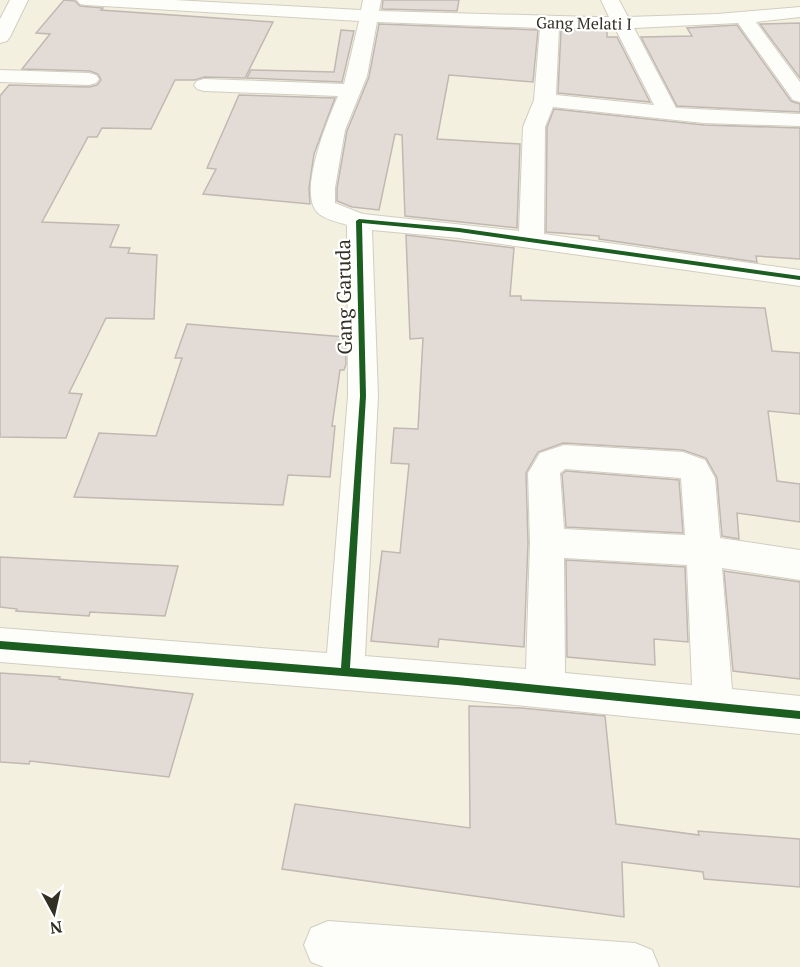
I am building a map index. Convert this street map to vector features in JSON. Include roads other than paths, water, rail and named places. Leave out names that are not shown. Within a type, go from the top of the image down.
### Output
[{"type":"street","points":[[0,37],[19,0]]},
{"type":"street","name":"Gang Melati I","points":[[86,0],[370,9],[550,23],[622,24],[744,18],[800,12]]},
{"type":"street","points":[[610,0],[668,113]]},
{"type":"street","points":[[359,221],[336,214],[323,203],[323,188],[334,130],[357,76],[370,9]]},
{"type":"street","points":[[744,18],[800,96]]},
{"type":"street","points":[[531,240],[534,127],[545,100],[550,23]]},
{"type":"street","points":[[0,76],[89,79]]},
{"type":"street","points":[[204,85],[351,90]]},
{"type":"street","points":[[545,100],[668,113],[800,120]]},
{"type":"street","name":"Gang Garuda","points":[[345,672],[363,396],[359,221],[459,230],[800,278]]},
{"type":"street","points":[[545,689],[547,543],[544,473],[547,465],[553,460],[564,457],[673,463],[693,469],[699,478],[713,706]]},
{"type":"street","points":[[547,543],[705,551],[800,565]]},
{"type":"street","points":[[0,645],[545,689],[800,715]]},
{"type":"street","points":[[328,945],[635,967]]}]
